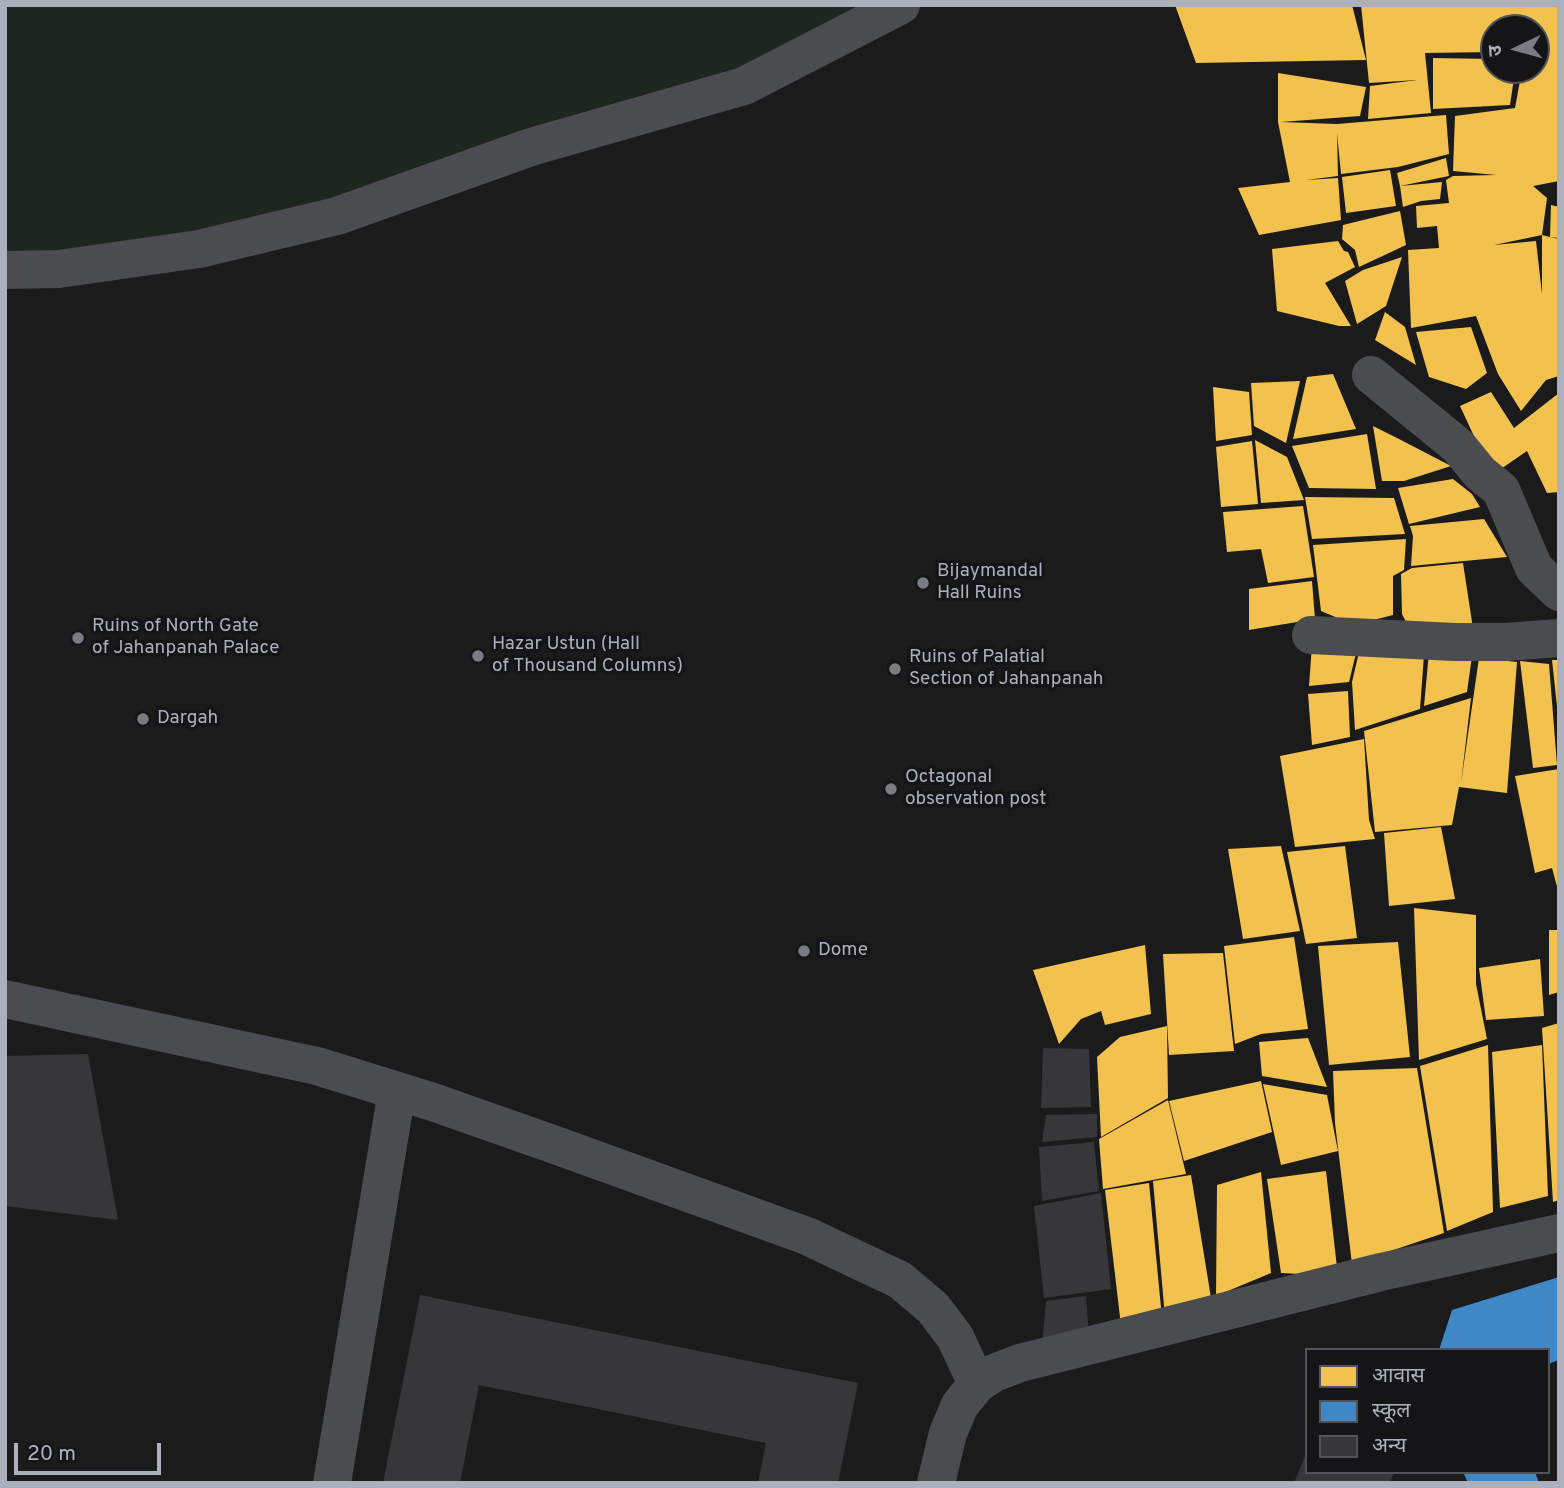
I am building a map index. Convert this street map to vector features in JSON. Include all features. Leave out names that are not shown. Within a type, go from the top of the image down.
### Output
[{"type":"street","points":[[5,270],[59,269],[199,248],[337,216],[531,147],[744,86],[901,5]]},
{"type":"street","points":[[1371,375],[1458,446],[1480,473],[1501,490],[1534,568],[1559,592]]},
{"type":"street","points":[[1311,635],[1454,642],[1559,638]]},
{"type":"street","points":[[5,999],[317,1066],[558,1146],[807,1236],[900,1280],[933,1308],[955,1337],[977,1384]]},
{"type":"street","points":[[332,1483],[397,1091]]},
{"type":"street","points":[[936,1483],[948,1433],[960,1405],[977,1384],[994,1373],[1033,1360],[1381,1272],[1559,1233]]},
{"type":"shaded area","points":[[5,5],[901,5],[744,86],[337,216],[5,268]]},
{"type":"building: आवास","points":[[1175,5],[1352,5],[1366,60],[1196,63]]},
{"type":"building: आवास","points":[[1361,5],[1559,5],[1559,181],[1533,186],[1547,198],[1542,235],[1559,239],[1559,376],[1546,380],[1521,411],[1498,374],[1476,316],[1411,328],[1408,250],[1439,248],[1437,226],[1417,228],[1416,206],[1449,203],[1446,180],[1453,176],[1496,175],[1453,171],[1455,116],[1515,108],[1519,84],[1550,84],[1550,14],[1480,14],[1480,52],[1425,53],[1431,113],[1368,119],[1370,86],[1417,80],[1369,83]],"holes":[[[1542,235],[1542,294],[1536,241],[1494,245]]]},
{"type":"building: आवास","points":[[1433,58],[1480,59],[1480,84],[1513,84],[1510,105],[1433,109]]},
{"type":"building: आवास","points":[[1278,73],[1366,87],[1360,116],[1281,122],[1337,124],[1446,115],[1449,154],[1398,167],[1341,174],[1337,133],[1338,176],[1306,180],[1338,178],[1341,220],[1259,235],[1238,188],[1290,182],[1278,122]]},
{"type":"building: आवास","points":[[1446,158],[1449,176],[1400,186],[1397,173]]},
{"type":"building: आवास","points":[[1390,170],[1396,206],[1346,213],[1342,177]]},
{"type":"building: आवास","points":[[1442,182],[1440,199],[1403,207],[1400,186]]},
{"type":"building: आवास","points":[[1551,205],[1559,207],[1559,238],[1550,237]]},
{"type":"building: आवास","points":[[1400,211],[1406,245],[1359,267],[1355,250],[1342,239],[1343,225]]},
{"type":"building: आवास","points":[[1338,241],[1344,251],[1348,252],[1355,267],[1325,283],[1351,326],[1339,326],[1277,311],[1272,249]]},
{"type":"building: आवास","points":[[1402,257],[1386,306],[1357,324],[1345,281],[1363,270]]},
{"type":"building: आवास","points":[[1385,312],[1405,327],[1416,365],[1375,340]]},
{"type":"building: आवास","points":[[1471,327],[1487,373],[1466,389],[1429,377],[1416,332]]},
{"type":"building: आवास","points":[[1333,374],[1356,429],[1293,439],[1307,377]]},
{"type":"building: आवास","points":[[1300,381],[1286,443],[1254,426],[1251,383]]},
{"type":"building: आवास","points":[[1213,387],[1249,392],[1252,435],[1216,441]]},
{"type":"building: आवास","points":[[1491,392],[1514,428],[1559,393],[1559,492],[1547,493],[1527,451],[1492,475],[1460,406]]},
{"type":"building: आवास","points":[[1373,426],[1451,466],[1404,481],[1382,481]]},
{"type":"building: आवास","points":[[1367,434],[1376,489],[1309,488],[1292,446]]},
{"type":"building: आवास","points":[[1255,440],[1287,457],[1304,500],[1261,503]]},
{"type":"building: आवास","points":[[1252,441],[1258,504],[1221,507],[1216,447]]},
{"type":"building: आवास","points":[[1453,479],[1472,494],[1480,507],[1409,524],[1398,488]]},
{"type":"building: आवास","points":[[1305,497],[1394,498],[1405,534],[1312,539]]},
{"type":"building: आवास","points":[[1303,506],[1314,577],[1268,583],[1261,549],[1227,552],[1223,512]]},
{"type":"building: आवास","points":[[1484,519],[1507,557],[1411,566],[1413,536],[1410,526]]},
{"type":"building: आवास","points":[[1406,539],[1404,570],[1393,576],[1393,615],[1354,625],[1321,611],[1313,545]]},
{"type":"building: आवास","points":[[1463,563],[1474,635],[1410,630],[1402,614],[1401,574],[1412,568]]},
{"type":"building: आवास","points":[[1312,581],[1315,619],[1249,630],[1249,589]]},
{"type":"building: आवास","points":[[1312,645],[1357,649],[1349,682],[1309,686]]},
{"type":"building: आवास","points":[[1360,648],[1424,655],[1420,709],[1355,730],[1352,682]]},
{"type":"building: आवास","points":[[1429,652],[1472,656],[1467,692],[1424,706]]},
{"type":"building: आवास","points":[[1479,658],[1517,662],[1507,793],[1459,787],[1452,825],[1375,832],[1364,731],[1471,698],[1461,783]]},
{"type":"building: आवास","points":[[1552,660],[1559,660],[1557,706]]},
{"type":"building: आवास","points":[[1520,661],[1549,664],[1557,765],[1533,768]]},
{"type":"building: आवास","points":[[1348,691],[1350,737],[1312,745],[1308,694]]},
{"type":"building: आवास","points":[[1364,739],[1369,820],[1375,839],[1295,847],[1280,756]]},
{"type":"building: आवास","points":[[1559,769],[1558,890],[1552,868],[1535,873],[1515,776]]},
{"type":"building: आवास","points":[[1441,827],[1455,899],[1389,906],[1384,833]]},
{"type":"building: आवास","points":[[1281,846],[1300,931],[1243,939],[1228,849]]},
{"type":"building: आवास","points":[[1345,846],[1357,938],[1306,944],[1287,852]]},
{"type":"building: आवास","points":[[1414,908],[1476,915],[1476,984],[1487,1039],[1419,1060]]},
{"type":"building: आवास","points":[[1549,930],[1559,930],[1559,992],[1549,995]]},
{"type":"building: आवास","points":[[1294,937],[1308,1029],[1261,1034],[1235,1044],[1224,946]]},
{"type":"building: आवास","points":[[1398,942],[1410,1057],[1329,1065],[1318,946]]},
{"type":"building: आवास","points":[[1145,945],[1151,1014],[1105,1025],[1101,1011],[1081,1019],[1059,1044],[1033,970]]},
{"type":"building: आवास","points":[[1223,953],[1234,1051],[1169,1055],[1163,954]]},
{"type":"building: आवास","points":[[1540,959],[1544,1016],[1486,1020],[1479,968]]},
{"type":"building: आवास","points":[[1559,1023],[1559,1200],[1553,1202],[1542,1028]]},
{"type":"building: आवास","points":[[1167,1026],[1168,1098],[1101,1137],[1097,1057],[1120,1037]]},
{"type":"building: आवास","points":[[1308,1038],[1327,1087],[1262,1076],[1259,1042]]},
{"type":"building: आवास","points":[[1488,1045],[1493,1212],[1447,1231],[1420,1066]]},
{"type":"building: आवास","points":[[1542,1045],[1548,1196],[1500,1208],[1492,1052]]},
{"type":"building: आवास","points":[[1417,1068],[1444,1233],[1352,1264],[1335,1123],[1333,1071]]},
{"type":"building: आवास","points":[[1261,1081],[1272,1132],[1184,1161],[1169,1101]]},
{"type":"building: आवास","points":[[1263,1084],[1327,1095],[1338,1151],[1281,1165]]},
{"type":"building: आवास","points":[[1168,1100],[1186,1174],[1103,1189],[1099,1139]]},
{"type":"building: आवास","points":[[1326,1171],[1338,1276],[1281,1273],[1267,1179]]},
{"type":"building: आवास","points":[[1261,1172],[1271,1273],[1216,1296],[1217,1185]]},
{"type":"building: आवास","points":[[1191,1175],[1211,1298],[1165,1317],[1153,1181]]},
{"type":"building: आवास","points":[[1149,1183],[1162,1318],[1122,1334],[1105,1190]]},
{"type":"building: स्कूल","points":[[1559,1277],[1559,1360],[1550,1363],[1550,1348],[1440,1348],[1452,1310]]},
{"type":"building: स्कूल","points":[[1464,1474],[1536,1474],[1539,1483],[1468,1483]]},
{"type":"building: अन्य","points":[[1043,1048],[1089,1049],[1091,1107],[1041,1108]]},
{"type":"building: अन्य","points":[[88,1054],[118,1220],[5,1206],[5,1056]]},
{"type":"building: अन्य","points":[[1097,1114],[1097,1137],[1042,1142],[1046,1115]]},
{"type":"building: अन्य","points":[[1094,1142],[1099,1191],[1042,1201],[1039,1147]]},
{"type":"building: अन्य","points":[[1101,1193],[1111,1289],[1044,1298],[1034,1206]]},
{"type":"building: अन्य","points":[[420,1295],[858,1383],[838,1483],[758,1483],[766,1443],[479,1385],[460,1483],[383,1483]]},
{"type":"building: अन्य","points":[[1086,1296],[1089,1337],[1042,1346],[1046,1301]]},
{"type":"building: अन्य","points":[[1305,1456],[1305,1474],[1393,1474],[1390,1483],[1294,1483]]},
{"type":"place","name":"Bijaymandal Hall Ruins","points":[[923,583]]},
{"type":"place","name":"Ruins of North Gate of Jahanpanah Palace","points":[[78,638]]},
{"type":"place","name":"Hazar Ustun (Hall of Thousand Columns)","points":[[478,656]]},
{"type":"place","name":"Ruins of Palatial Section of Jahanpanah","points":[[895,669]]},
{"type":"place","name":"Dargah","points":[[143,719]]},
{"type":"place","name":"Octagonal observation post","points":[[891,789]]},
{"type":"place","name":"Dome","points":[[804,951]]}]
